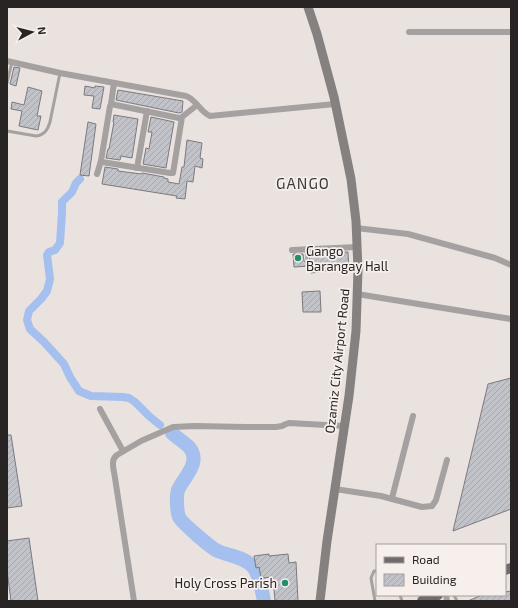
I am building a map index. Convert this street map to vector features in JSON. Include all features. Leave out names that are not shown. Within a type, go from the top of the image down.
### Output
[{"type":"main road","name":"Ozamiz City Airport Road","points":[[308,7],[317,34],[335,104],[351,179],[356,228],[358,270],[356,331],[349,396],[327,541],[320,601]]},
{"type":"main road","points":[[422,601],[435,596]]},
{"type":"street","points":[[409,32],[511,32]]},
{"type":"street","points":[[9,62],[186,96],[192,99],[204,113],[210,116],[335,104]]},
{"type":"street","points":[[97,174],[101,161],[114,83]]},
{"type":"street","points":[[111,104],[179,118],[197,105]]},
{"type":"street","points":[[137,168],[146,111]]},
{"type":"street","points":[[101,161],[173,173],[182,117]]},
{"type":"street","points":[[356,228],[408,234],[495,258],[511,265]]},
{"type":"street","points":[[292,250],[357,247]]},
{"type":"street","points":[[357,294],[511,318]]},
{"type":"street","points":[[100,409],[123,451]]},
{"type":"street","points":[[392,498],[414,416]]},
{"type":"street","points":[[134,601],[113,460],[114,458],[141,441],[173,427],[276,427],[289,423],[344,426]]},
{"type":"street","points":[[335,489],[392,498],[418,506],[433,505],[436,500],[447,460]]},
{"type":"lane","points":[[7,83],[9,62]]},
{"type":"lane","points":[[7,131],[36,136],[40,136],[44,133],[50,122],[60,73]]},
{"type":"lane","points":[[306,250],[307,260]]},
{"type":"lane","points":[[375,601],[371,578],[374,571],[376,571]]},
{"type":"building","points":[[14,67],[20,68],[16,86],[10,84]]},
{"type":"building","points":[[85,86],[95,88],[95,86],[104,87],[100,109],[92,108],[94,96],[84,95]]},
{"type":"building","points":[[28,87],[42,91],[37,116],[41,116],[38,130],[19,126],[22,111],[11,109],[12,102],[24,105]]},
{"type":"building","points":[[118,90],[183,101],[182,112],[179,113],[116,100]]},
{"type":"building","points":[[114,115],[138,119],[132,158],[121,156],[120,160],[106,158],[109,149]]},
{"type":"building","points":[[151,117],[174,122],[166,168],[143,164],[146,148],[149,149],[152,132],[148,132]]},
{"type":"building","points":[[88,122],[96,124],[89,176],[80,175]]},
{"type":"building","points":[[187,140],[202,143],[200,158],[203,159],[202,168],[195,166],[193,182],[187,181],[185,199],[176,198],[177,196],[102,184],[105,167],[118,169],[118,171],[164,177],[168,179],[168,182],[179,184],[182,167],[184,167]]},
{"type":"building","points":[[348,252],[349,270],[332,272],[332,270],[311,273],[310,266],[294,267],[293,254],[303,254],[304,261],[307,263],[310,261],[309,254]]},
{"type":"building","points":[[320,291],[321,312],[303,312],[302,292]]},
{"type":"building","points":[[511,378],[511,509],[453,531],[488,384]]},
{"type":"building","points":[[7,435],[11,435],[22,506],[7,508]]},
{"type":"building","points":[[29,538],[38,601],[11,601],[7,571],[7,541]]},
{"type":"building","name":"Holy Cross Parish","points":[[269,554],[269,556],[288,554],[289,563],[296,562],[298,601],[275,601],[273,577],[261,578],[259,567],[256,568],[254,556]]},
{"type":"building","points":[[511,591],[511,601],[468,601],[480,596],[506,596],[506,592]]},
{"type":"waterway","points":[[80,179],[76,183],[72,192],[62,202],[60,243],[55,250],[49,252],[47,255],[50,279],[47,291],[29,311],[27,320],[30,329],[64,364],[79,391],[91,396],[129,398],[160,425]]},
{"type":"waterway","points":[[172,433],[189,447],[194,458],[191,469],[178,490],[177,504],[179,517],[204,541],[215,549],[250,564],[257,574],[264,601]]},
{"type":"place","name":"Gango Barangay Hall","points":[[298,258]]},
{"type":"place","name":"Holy Cross Parish","points":[[285,583]]},
{"type":"district","name":"GANGO","points":[[303,183]]}]
